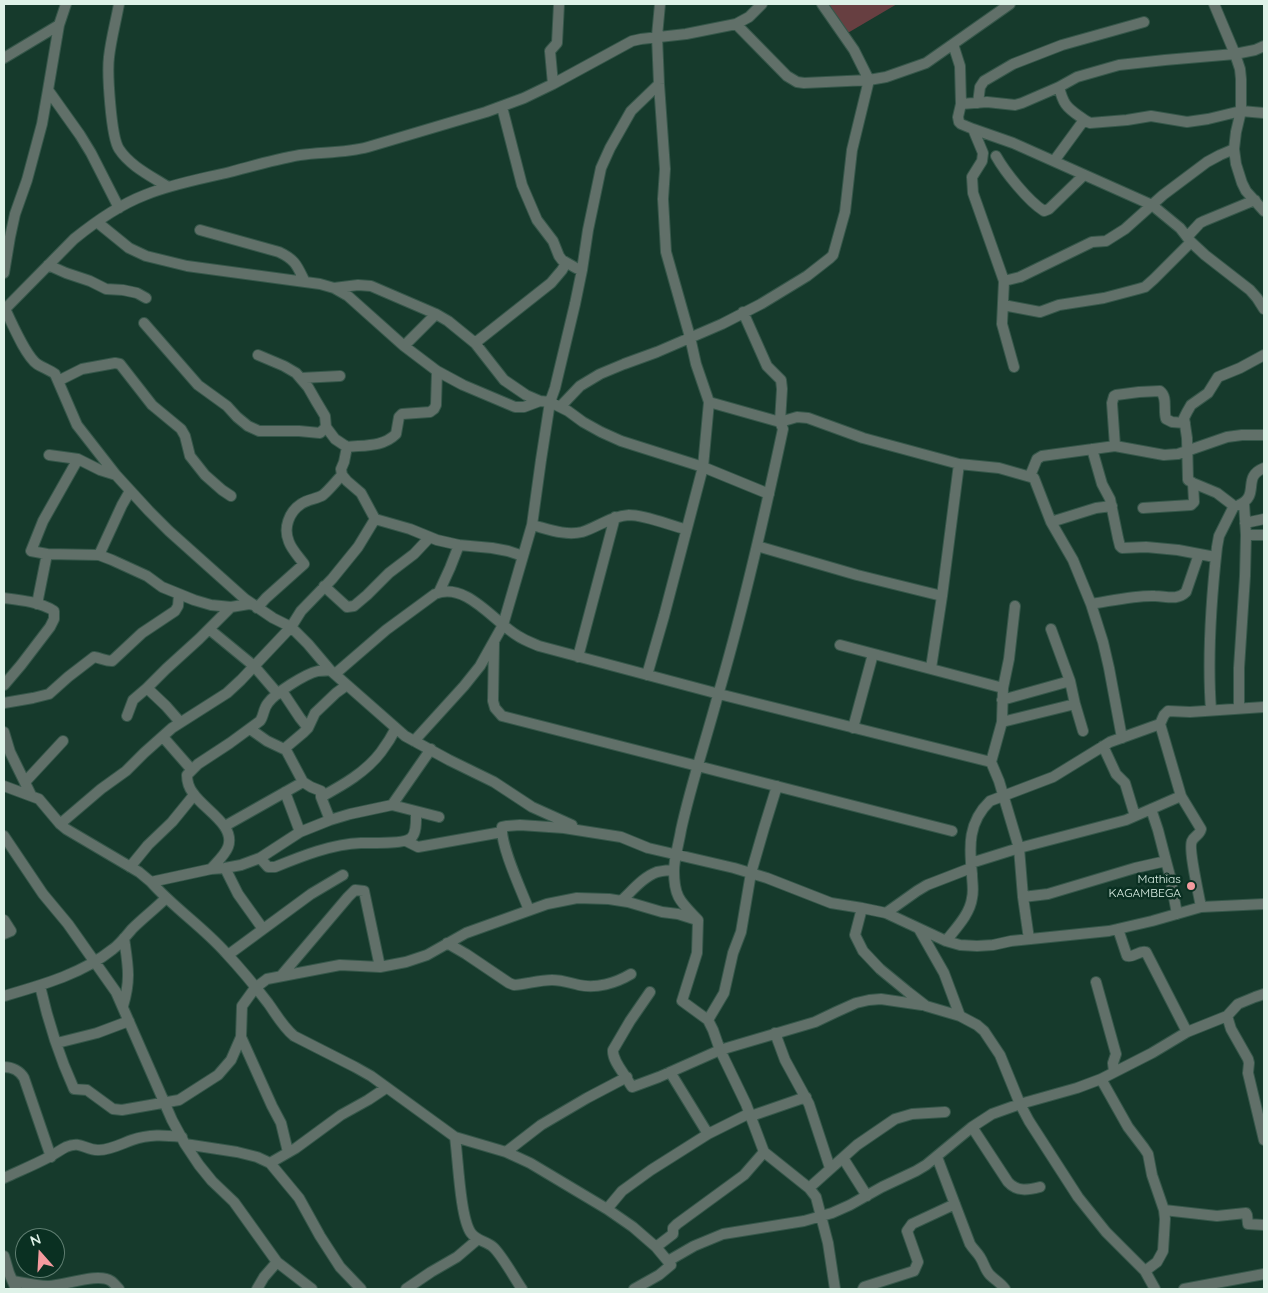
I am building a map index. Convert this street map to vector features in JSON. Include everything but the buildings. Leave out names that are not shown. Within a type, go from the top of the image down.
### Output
[{"type":"street","points":[[4,273],[15,214],[35,149],[48,90],[59,25],[66,4]]},
{"type":"street","points":[[119,4],[109,57],[109,80],[116,141],[119,149],[130,161],[168,187]]},
{"type":"street","points":[[553,84],[550,51],[557,43],[560,4]]},
{"type":"street","points":[[647,675],[702,467],[709,402],[696,364],[666,252],[663,199],[665,169],[657,36],[660,4]]},
{"type":"street","points":[[582,830],[532,808],[494,782],[405,736],[332,672],[291,627],[255,606],[169,531],[116,475],[77,425],[55,374],[32,360],[4,309],[74,239],[119,208],[144,195],[212,175],[301,155],[358,150],[502,107],[553,84],[632,42],[657,36],[686,34],[736,24],[749,17],[762,4]]},
{"type":"street","points":[[97,222],[129,248],[146,256],[187,266],[306,282],[334,288],[348,296],[404,346],[437,371],[462,385],[515,407],[550,403],[600,374],[706,332],[761,304],[822,266],[833,255],[845,212],[852,150],[870,80],[854,50],[822,4]]},
{"type":"street","points":[[736,24],[787,76],[797,82],[870,80],[886,77],[926,63],[1010,4]]},
{"type":"street","points":[[1214,4],[1240,69],[1242,100],[1234,149],[1236,164],[1246,191],[1264,211]]},
{"type":"street","points":[[978,103],[980,87],[984,81],[1013,64],[1076,40],[1144,22]]},
{"type":"street","points":[[4,58],[59,25]]},
{"type":"street","points":[[953,44],[960,66],[961,104],[958,117],[961,124],[972,130],[1013,143],[1152,205],[1180,228],[1189,240],[1205,255],[1250,290],[1264,309]]},
{"type":"street","points":[[961,104],[987,102],[1022,103],[1077,78],[1119,66],[1235,54],[1264,46]]},
{"type":"street","points":[[414,741],[480,666],[503,625],[532,525],[540,460],[550,403],[575,304],[601,168],[631,111],[659,84]]},
{"type":"street","points":[[1059,87],[1066,107],[1090,123],[1150,116],[1187,122],[1241,111],[1264,113]]},
{"type":"street","points":[[48,90],[91,153],[119,208]]},
{"type":"street","points":[[502,107],[522,185],[537,220],[553,241],[559,256],[566,264],[582,270]]},
{"type":"street","points":[[1054,161],[1084,120]]},
{"type":"street","points":[[972,130],[983,153],[982,161],[972,177],[974,193],[1004,281],[1002,324],[1014,367]]},
{"type":"street","points":[[1004,281],[1020,278],[1092,242],[1105,242],[1125,229],[1152,205],[1207,162],[1234,149]]},
{"type":"street","points":[[996,156],[1005,171],[1044,211],[1049,209],[1084,175]]},
{"type":"street","points":[[1003,305],[1040,312],[1059,305],[1104,298],[1138,289],[1154,279],[1189,240],[1200,223],[1254,200]]},
{"type":"street","points":[[4,217],[15,214]]},
{"type":"street","points":[[200,230],[289,256],[306,282]]},
{"type":"street","points":[[475,342],[552,282],[566,264]]},
{"type":"street","points":[[48,265],[106,289],[137,293],[146,298]]},
{"type":"street","points":[[334,288],[371,286],[436,314],[475,342],[504,380],[526,395],[550,403],[601,432],[621,441],[702,467],[769,494]]},
{"type":"street","points":[[744,312],[767,366],[781,380],[780,422],[783,429],[757,546],[719,694],[697,766],[676,855],[674,870],[677,896],[698,920],[697,953],[682,1000],[708,1020],[751,1115],[764,1152],[809,1188],[816,1198],[828,1243],[835,1289]]},
{"type":"street","points":[[404,346],[436,314]]},
{"type":"street","points":[[144,323],[198,386],[227,406],[248,426],[259,431],[320,433],[326,427]]},
{"type":"street","points":[[258,355],[296,372],[308,387],[325,416],[326,427],[335,439],[347,447],[373,445],[386,441],[396,434],[399,417],[402,414],[430,412],[434,409],[436,405],[437,371]]},
{"type":"street","points":[[1239,708],[1239,668],[1245,576],[1246,524],[1239,504],[1189,481],[1185,414],[1191,405],[1208,393],[1218,377],[1264,355]]},
{"type":"street","points":[[58,380],[82,369],[115,363],[120,364],[152,405],[180,429],[185,436],[190,456],[204,474],[231,496]]},
{"type":"street","points":[[301,378],[340,376]]},
{"type":"street","points":[[1115,446],[1112,403],[1116,395],[1160,391],[1164,396],[1166,419],[1172,422],[1185,423]]},
{"type":"street","points":[[709,402],[780,422],[797,417],[808,418],[863,438],[959,464],[999,468],[1034,478],[1051,522],[1073,560],[1091,604],[1107,659],[1122,738]]},
{"type":"street","points":[[1030,476],[1037,459],[1040,457],[1115,446],[1164,455],[1178,454],[1227,437],[1242,435],[1264,436]]},
{"type":"street","points":[[347,447],[341,469],[342,474],[347,481],[361,492],[375,519],[410,529],[438,540],[459,545],[508,551],[523,556]]},
{"type":"street","points":[[1092,449],[1102,484],[1112,506],[1118,538],[1122,548],[1146,547],[1178,550],[1216,557]]},
{"type":"street","points":[[49,455],[78,459],[100,470],[116,475]]},
{"type":"street","points":[[78,459],[43,521],[30,550],[47,554],[99,555],[147,576],[162,588],[211,606],[249,604],[255,606]]},
{"type":"street","points":[[931,668],[959,464]]},
{"type":"street","points":[[1211,710],[1208,672],[1217,547],[1220,536],[1239,504],[1251,493],[1252,476],[1264,468]]},
{"type":"street","points":[[255,606],[304,564],[289,543],[287,536],[287,523],[291,515],[299,505],[322,495],[342,474]]},
{"type":"street","points":[[1143,508],[1191,505],[1194,502],[1192,483]]},
{"type":"street","points":[[99,555],[130,491]]},
{"type":"street","points":[[1051,522],[1096,508],[1112,506]]},
{"type":"street","points":[[532,525],[565,533],[574,533],[585,531],[615,517],[637,515],[686,530]]},
{"type":"street","points":[[578,657],[615,517]]},
{"type":"street","points":[[60,824],[101,788],[126,771],[180,722],[227,693],[291,627],[301,611],[358,548],[375,519]]},
{"type":"street","points":[[1246,524],[1264,519]]},
{"type":"street","points":[[1246,535],[1264,535]]},
{"type":"street","points":[[324,586],[347,606],[354,606],[389,573],[414,554],[430,537]]},
{"type":"street","points":[[439,592],[459,545]]},
{"type":"street","points":[[757,546],[942,596]]},
{"type":"street","points":[[37,604],[47,554]]},
{"type":"street","points":[[1091,604],[1140,597],[1174,598],[1182,595],[1186,592],[1199,554]]},
{"type":"street","points":[[211,869],[228,847],[229,840],[225,826],[194,795],[187,778],[191,770],[262,720],[267,704],[302,677],[317,672],[332,672],[439,592],[452,592],[468,598],[518,636],[539,646],[719,694],[991,762]]},
{"type":"street","points":[[4,598],[49,607],[54,611],[54,619],[50,627],[4,686],[6,703],[49,694],[94,657],[112,661],[142,633],[175,612],[178,606],[179,595]]},
{"type":"street","points":[[127,716],[133,700],[231,606]]},
{"type":"street","points":[[1015,606],[1002,700],[1002,722],[991,762],[1004,796],[1019,848],[1029,939]]},
{"type":"street","points":[[209,629],[254,666],[280,693],[308,728]]},
{"type":"street","points":[[1051,629],[1070,681],[1084,731]]},
{"type":"street","points":[[494,642],[493,701],[495,708],[502,716],[952,831]]},
{"type":"street","points":[[840,645],[1004,688]]},
{"type":"street","points":[[853,728],[874,654]]},
{"type":"street","points":[[1002,700],[1070,681]]},
{"type":"street","points":[[284,748],[308,728],[315,714],[347,685]]},
{"type":"street","points":[[147,688],[180,722]]},
{"type":"street","points":[[1002,722],[1075,704]]},
{"type":"street","points":[[1201,907],[1191,844],[1202,829],[1181,796],[1160,724],[1168,711],[1190,712],[1264,707]]},
{"type":"street","points":[[946,941],[970,906],[973,888],[970,852],[971,833],[976,817],[982,808],[990,801],[1053,777],[1103,746],[1160,724]]},
{"type":"street","points":[[321,797],[350,780],[374,760],[396,728]]},
{"type":"street","points":[[250,729],[288,752],[303,782],[321,791],[321,797],[330,820]]},
{"type":"street","points":[[4,732],[10,752],[31,795]]},
{"type":"street","points":[[163,737],[191,770]]},
{"type":"street","points":[[24,782],[63,741]]},
{"type":"street","points":[[1103,746],[1116,774],[1125,783],[1135,816]]},
{"type":"street","points":[[392,806],[431,749]]},
{"type":"street","points":[[225,826],[303,782]]},
{"type":"street","points":[[4,786],[31,795],[43,802],[66,830],[152,882],[166,898],[228,954],[288,1031],[294,1036],[355,1067],[455,1137],[506,1152],[530,1163],[607,1208],[633,1227],[656,1247],[671,1265],[659,1275],[634,1289]]},
{"type":"street","points":[[708,1020],[724,993],[733,953],[741,932],[751,874],[778,786]]},
{"type":"street","points":[[285,792],[300,832]]},
{"type":"street","points":[[130,867],[148,844],[172,822],[194,795]]},
{"type":"street","points":[[886,913],[927,885],[971,865],[1019,848],[1126,820],[1181,796]]},
{"type":"street","points":[[152,882],[211,869],[241,865],[260,858],[300,832],[350,814],[392,806],[439,817]]},
{"type":"street","points":[[1151,809],[1170,876],[1177,914]]},
{"type":"street","points":[[260,858],[268,867],[275,867],[334,847],[359,843],[406,841],[412,838],[415,830],[416,812]]},
{"type":"street","points":[[529,910],[510,864],[502,827],[512,825],[564,828],[621,837],[648,848],[734,868],[831,903],[886,913],[946,941],[960,945],[993,945],[1118,929],[1201,907],[1264,904]]},
{"type":"street","points":[[406,841],[418,847],[502,832]]},
{"type":"street","points":[[4,836],[43,894],[68,924],[111,984],[123,1006],[183,1141],[199,1165],[212,1181],[234,1202],[277,1262],[312,1289]]},
{"type":"street","points":[[1023,898],[1048,894],[1135,868],[1166,861]]},
{"type":"street","points":[[225,868],[238,894],[263,929]]},
{"type":"street","points":[[622,901],[640,882],[650,876],[659,872],[674,870]]},
{"type":"street","points":[[228,954],[311,894],[343,875]]},
{"type":"street","points":[[281,976],[355,890],[364,891],[380,967]]},
{"type":"street","points":[[4,996],[40,986],[94,962],[112,950],[166,898]]},
{"type":"street","points":[[40,986],[46,1011],[74,1089],[87,1090],[113,1109],[122,1110],[179,1100],[218,1075],[231,1060],[240,1037],[242,1006],[255,988],[267,980],[340,965],[380,967],[414,960],[427,955],[466,933],[547,904],[577,898],[622,901],[698,920]]},
{"type":"street","points":[[862,908],[855,935],[864,951],[880,969],[926,1006]]},
{"type":"street","points":[[4,920],[11,931],[4,934]]},
{"type":"street","points":[[919,928],[944,972],[960,1016]]},
{"type":"street","points":[[1118,929],[1126,956],[1130,957],[1146,952],[1187,1032]]},
{"type":"street","points":[[123,1006],[129,976],[124,938]]},
{"type":"street","points":[[447,943],[503,980],[514,985],[552,980],[579,985],[596,985],[620,981],[631,974]]},
{"type":"street","points":[[1096,982],[1116,1054],[1112,1063],[1114,1072]]},
{"type":"street","points":[[650,992],[630,1021],[612,1054],[632,1086],[720,1050],[815,1022],[856,1003],[869,1000],[881,999],[926,1006],[960,1016],[977,1024],[995,1046],[1020,1104],[1038,1136],[1078,1197],[1106,1232],[1145,1271],[1155,1289]]},
{"type":"street","points":[[668,1261],[694,1246],[723,1234],[804,1220],[832,1213],[916,1171],[937,1157],[972,1127],[992,1114],[1101,1079],[1152,1053],[1187,1032],[1227,1016],[1238,1004],[1264,995]]},
{"type":"street","points":[[1227,1016],[1249,1063],[1248,1073],[1264,1140]]},
{"type":"street","points":[[57,1043],[97,1033],[129,1021]]},
{"type":"street","points":[[775,1033],[785,1060],[806,1097],[830,1168]]},
{"type":"street","points":[[240,1037],[281,1123],[288,1152]]},
{"type":"street","points":[[4,1067],[14,1069],[22,1074],[51,1157]]},
{"type":"street","points":[[670,1072],[708,1134]]},
{"type":"street","points":[[506,1152],[541,1125],[626,1078]]},
{"type":"street","points":[[1101,1079],[1128,1127],[1148,1154],[1152,1176],[1164,1210],[1163,1251],[1157,1262],[1145,1271]]},
{"type":"street","points":[[270,1163],[300,1145],[341,1114],[386,1088]]},
{"type":"street","points":[[607,1208],[622,1191],[708,1134],[751,1115],[806,1097]]},
{"type":"street","points":[[809,1188],[857,1145],[895,1119],[912,1114],[945,1112]]},
{"type":"street","points":[[972,1127],[1012,1187],[1029,1190],[1040,1187]]},
{"type":"street","points":[[4,1178],[51,1157],[66,1147],[76,1144],[86,1146],[91,1150],[99,1150],[147,1136],[162,1135],[257,1157],[270,1163],[299,1198],[340,1268],[361,1289]]},
{"type":"street","points":[[455,1137],[463,1207],[468,1228],[477,1240],[489,1244],[496,1250],[522,1289]]},
{"type":"street","points":[[656,1247],[672,1234],[673,1228],[677,1224],[744,1175],[764,1152]]},
{"type":"street","points":[[937,1157],[974,1251],[986,1271],[1004,1289]]},
{"type":"street","points":[[843,1158],[867,1196]]},
{"type":"street","points":[[862,1289],[914,1271],[918,1262],[907,1231],[909,1227],[955,1204]]},
{"type":"street","points":[[1164,1210],[1217,1216],[1246,1213],[1248,1215],[1248,1224],[1264,1225]]},
{"type":"street","points":[[406,1289],[457,1256],[477,1240]]},
{"type":"street","points":[[4,1256],[14,1285],[60,1285],[100,1278],[110,1280],[119,1289]]},
{"type":"street","points":[[257,1289],[264,1277],[277,1262]]},
{"type":"street","points":[[1184,1289],[1218,1287],[1264,1274]]},
{"type":"shaded area","points":[[825,4],[897,4],[846,34]]},
{"type":"place","name":"Mathias KAGAMBEGA","points":[[1191,886]]}]
